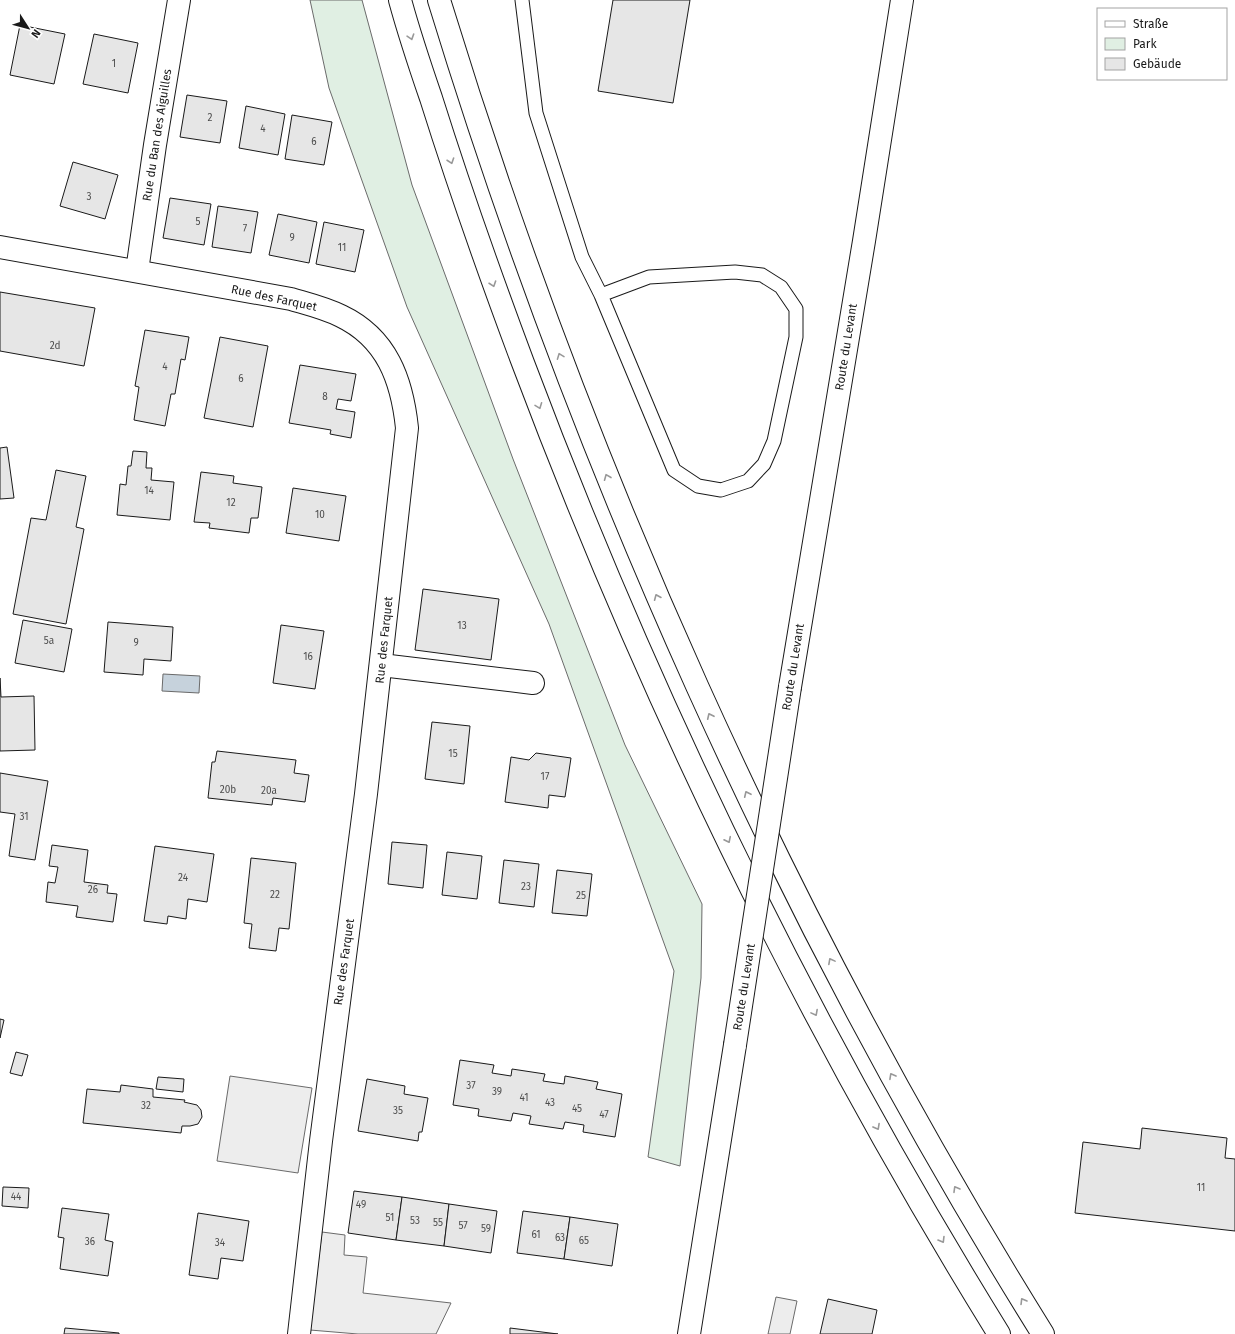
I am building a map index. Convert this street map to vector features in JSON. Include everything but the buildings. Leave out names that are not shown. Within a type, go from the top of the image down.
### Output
[{"type":"main road","name":"Rue du Ban des Aiguilles","points":[[137,271],[155,144],[179,0]]},
{"type":"main road","points":[[400,0],[448,154],[500,301],[552,441],[640,651],[710,805],[794,972],[900,1167],[999,1334]]},
{"type":"main road","points":[[439,0],[487,150],[533,284],[613,490],[695,682],[763,827],[864,1024],[970,1212],[1043,1334]]},
{"type":"main road","name":"Route du Levant","points":[[689,1334],[790,687],[902,0]]},
{"type":"main road","name":"Rue des Farquet","points":[[0,247],[291,299],[321,308],[341,316],[363,329],[378,344],[391,362],[405,407],[407,428],[381,665],[365,802],[321,1141],[299,1334]]},
{"type":"main road","points":[[381,665],[534,683]]},
{"type":"lane","points":[[522,0],[536,113],[582,257],[601,295],[674,470],[698,486],[721,490],[748,481],[764,464],[774,441],[796,337],[796,309],[781,287],[762,275],[735,272],[649,277],[601,295]]},
{"type":"green space","points":[[310,0],[362,0],[412,185],[513,459],[625,745],[702,904],[701,978],[680,1166],[648,1157],[674,971],[549,624],[407,307],[329,88]]},
{"type":"shaded area","points":[[163,674],[200,676],[199,693],[162,691]]},
{"type":"shaded area","points":[[230,1076],[312,1088],[298,1173],[217,1161]]},
{"type":"shaded area","points":[[322,1232],[345,1235],[344,1255],[367,1257],[363,1293],[451,1303],[436,1334],[358,1334],[310,1330]]},
{"type":"shaded area","points":[[776,1297],[797,1301],[790,1334],[768,1334]]}]
